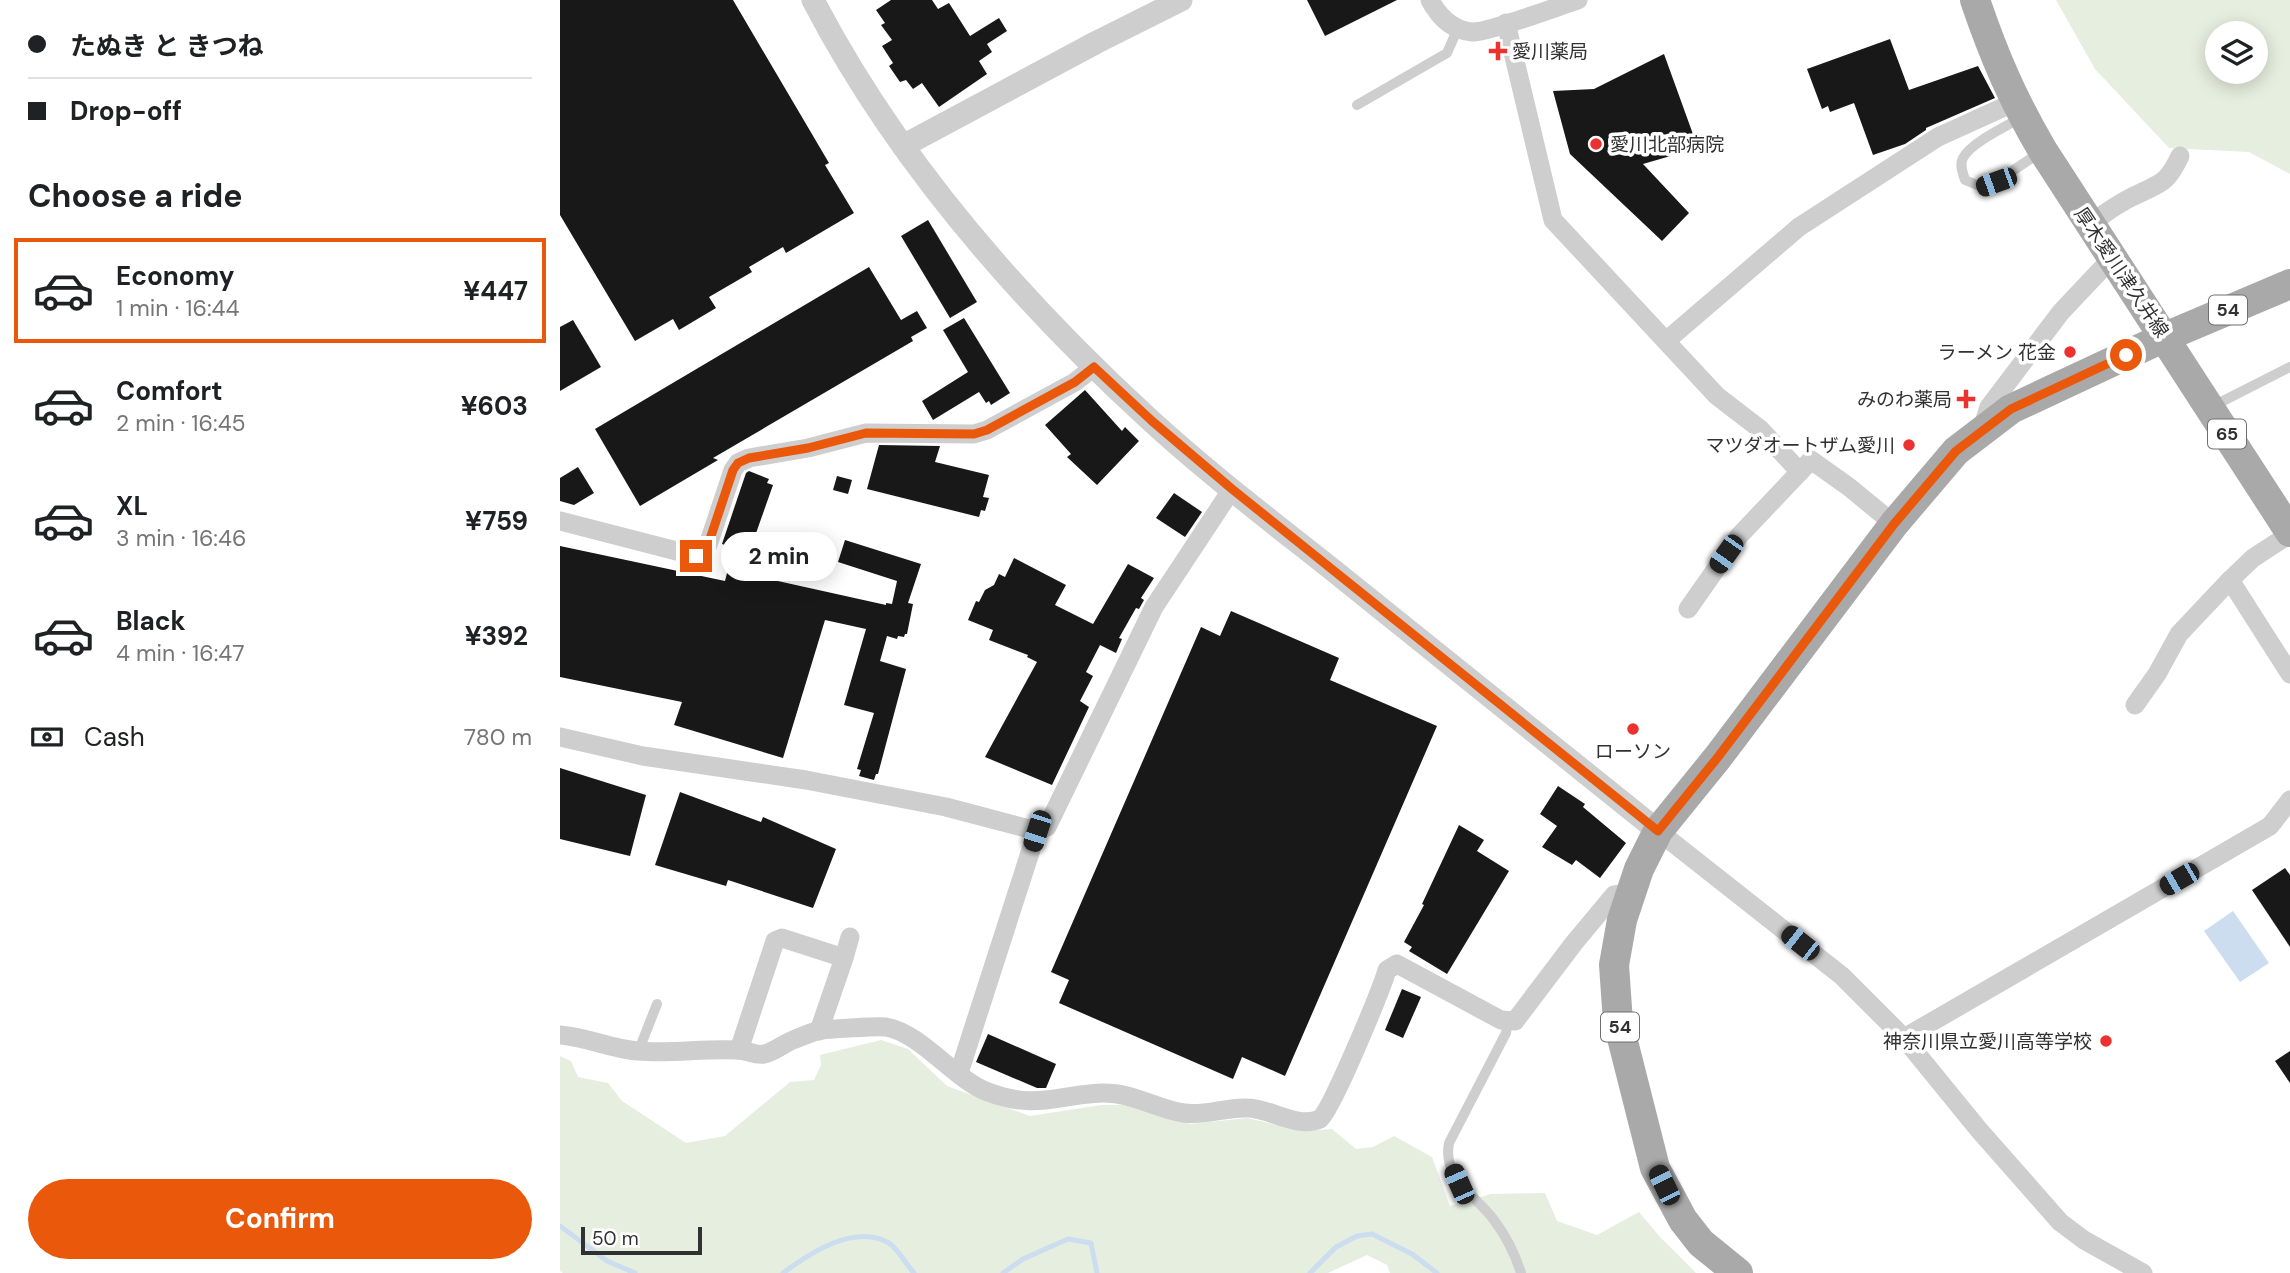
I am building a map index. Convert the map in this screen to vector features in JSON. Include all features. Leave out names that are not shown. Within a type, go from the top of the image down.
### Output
[{"type":"main road","name":"厚木愛川津久井線","points":[[1975,0],[1995,59],[2019,110],[2043,151],[2285,520]]},
{"type":"main road","name":"54","points":[[1738,1273],[1701,1242],[1683,1220],[1655,1168],[1618,1022],[1614,965],[1622,920],[1629,893],[1658,831],[1718,757],[1894,524],[1956,451],[2011,409],[2165,337],[2290,284]]},
{"type":"street","points":[[813,0],[840,52],[903,146],[960,224],[1010,282],[1094,367],[1232,489],[1842,976],[1905,1038],[2060,1222],[2084,1240],[2143,1273]]},
{"type":"street","points":[[903,146],[1181,0]]},
{"type":"street","points":[[1430,0],[1437,13],[1451,25],[1478,32],[1578,0]]},
{"type":"street","points":[[1506,23],[1553,220],[1717,396],[1760,429],[1800,472]]},
{"type":"street","points":[[1665,341],[1800,227],[1938,137],[2019,110]]},
{"type":"street","points":[[2090,223],[2133,196],[2164,181],[2172,174],[2180,156]]},
{"type":"street","points":[[1982,429],[1990,407],[2053,322],[2112,258]]},
{"type":"street","points":[[560,521],[696,556],[708,545],[733,470],[738,463],[749,458],[808,448],[866,433],[974,434],[987,430],[1075,382],[1094,367]]},
{"type":"street","points":[[1688,608],[1739,536],[1811,460],[1894,524]]},
{"type":"street","points":[[560,737],[643,756],[806,780],[946,807],[1037,831],[1047,827],[1154,607],[1232,489]]},
{"type":"street","points":[[2135,705],[2157,674],[2179,634],[2253,558],[2285,520]]},
{"type":"street","points":[[2230,580],[2290,674]]},
{"type":"street","points":[[1905,1038],[2270,826],[2290,800]]},
{"type":"street","points":[[959,1073],[1037,831]]},
{"type":"street","points":[[560,1035],[579,1036],[643,1051],[739,1050],[763,1055],[788,1042],[819,1031],[886,1027],[903,1033],[959,1073],[966,1081],[1013,1101],[1047,1102],[1102,1093],[1128,1095],[1181,1113],[1199,1114],[1249,1108],[1306,1120],[1320,1119],[1326,1113],[1367,1025],[1387,970],[1397,964],[1501,1020],[1515,1021],[1614,895],[1629,893]]},
{"type":"street","points":[[819,1031],[850,937]]},
{"type":"street","points":[[739,1050],[775,941],[782,938],[844,958]]},
{"type":"lane","points":[[1357,105],[1447,53],[1458,27]]},
{"type":"lane","points":[[2019,110],[1962,158],[1961,168],[1965,180],[1982,187],[1989,185],[2043,151]]},
{"type":"lane","points":[[2212,410],[2223,401],[2290,367]]},
{"type":"lane","points":[[643,1051],[642,1042],[657,1004]]},
{"type":"lane","points":[[1508,1020],[1506,1033],[1449,1143],[1448,1158],[1459,1184],[1482,1206],[1506,1237],[1521,1273]]},
{"type":"green space","points":[[2056,0],[2290,0],[2290,174],[2249,152],[2169,148],[2095,69]]},
{"type":"green space","points":[[881,1040],[908,1049],[947,1086],[1030,1116],[1101,1105],[1127,1105],[1190,1124],[1247,1118],[1304,1131],[1332,1129],[1356,1149],[1373,1147],[1394,1136],[1432,1157],[1450,1206],[1491,1194],[1545,1193],[1557,1221],[1597,1235],[1639,1212],[1696,1273],[1390,1273],[1387,1265],[1367,1255],[1328,1273],[560,1271],[560,1056],[571,1061],[578,1077],[608,1083],[622,1101],[686,1143],[725,1136],[790,1082],[814,1080],[821,1065],[820,1055]]},
{"type":"water","points":[[2233,911],[2269,963],[2240,982],[2204,931]]},
{"type":"building","points":[[560,0],[733,0],[829,163],[825,165],[854,213],[786,253],[783,247],[749,267],[752,272],[709,297],[716,308],[679,330],[673,319],[635,341],[560,215]]},
{"type":"building","points":[[891,0],[932,0],[938,9],[949,3],[970,36],[999,18],[1007,31],[987,44],[992,52],[979,61],[987,74],[939,107],[922,83],[913,89],[906,80],[900,82],[889,66],[893,63],[882,46],[892,40],[881,25],[885,23],[876,10]]},
{"type":"building","points":[[1307,0],[1397,0],[1325,36]]},
{"type":"building","points":[[1890,39],[1909,90],[1978,66],[1995,98],[1926,128],[1905,144],[1873,155],[1854,103],[1830,112],[1828,106],[1822,109],[1807,69]]},
{"type":"building","name":"愛川北部病院","points":[[1664,54],[1698,148],[1643,164],[1689,213],[1662,241],[1570,154],[1553,91],[1594,89]]},
{"type":"building","points":[[928,220],[977,302],[950,318],[901,236]]},
{"type":"building","points":[[869,267],[901,320],[917,311],[927,328],[911,337],[913,341],[713,458],[718,460],[640,506],[595,429]]},
{"type":"building","points":[[964,318],[1010,393],[991,405],[989,401],[986,403],[979,392],[933,420],[922,401],[968,372],[943,330]]},
{"type":"building","points":[[573,320],[601,367],[560,391],[560,327]]},
{"type":"building","points":[[1085,390],[1122,431],[1125,427],[1139,441],[1097,485],[1067,457],[1071,454],[1045,425]]},
{"type":"building","points":[[879,445],[940,446],[935,462],[989,475],[983,497],[989,498],[985,511],[981,510],[979,517],[867,489]]},
{"type":"building","points":[[578,467],[594,493],[574,505],[560,501],[560,478]]},
{"type":"building","points":[[749,471],[769,479],[767,483],[773,485],[742,573],[886,605],[892,604],[897,581],[838,562],[845,540],[921,564],[908,603],[913,604],[907,634],[904,637],[898,636],[897,639],[887,636],[880,661],[906,669],[878,774],[874,780],[859,776],[861,770],[857,769],[874,713],[844,705],[866,629],[825,620],[783,758],[674,725],[682,702],[560,677],[560,546],[725,581],[727,573],[733,574],[734,548],[722,544],[746,473]]},
{"type":"building","points":[[837,476],[852,480],[848,494],[833,490]]},
{"type":"building","points":[[1174,493],[1202,512],[1185,537],[1156,518]]},
{"type":"building","points":[[1014,558],[1066,585],[1055,605],[1093,624],[1128,564],[1154,578],[1141,598],[1144,600],[1139,609],[1136,608],[1119,638],[1122,639],[1116,653],[1100,645],[1086,672],[1093,676],[1080,701],[1089,707],[1052,785],[985,757],[1037,662],[1027,657],[1028,655],[989,640],[993,630],[968,620],[976,601],[979,602],[985,590],[994,585],[999,574],[1005,577]]},
{"type":"building","points":[[1231,611],[1339,658],[1330,680],[1437,726],[1285,1076],[1242,1057],[1233,1079],[1059,1003],[1069,980],[1051,972],[1201,627],[1220,636]]},
{"type":"building","points":[[560,768],[646,795],[630,856],[560,839]]},
{"type":"building","points":[[1558,786],[1585,804],[1583,807],[1626,843],[1600,878],[1576,860],[1572,865],[1542,847],[1557,826],[1540,814]]},
{"type":"building","points":[[680,792],[761,822],[763,817],[836,849],[813,908],[728,880],[726,886],[655,865]]},
{"type":"building","points":[[1459,825],[1484,840],[1477,851],[1509,871],[1447,974],[1409,951],[1412,947],[1404,942],[1424,905],[1422,904]]},
{"type":"building","points":[[2285,868],[2290,875],[2290,947],[2252,890]]},
{"type":"building","points":[[1402,989],[1421,997],[1403,1038],[1385,1030]]},
{"type":"building","points":[[988,1034],[1056,1064],[1046,1088],[1037,1088],[976,1062]]},
{"type":"building","points":[[2290,1051],[2290,1083],[2275,1061]]},
{"type":"waterway","points":[[560,1226],[607,1261],[635,1273]]},
{"type":"waterway","points":[[1310,1273],[1336,1247],[1357,1236],[1372,1234],[1412,1254],[1437,1273]]},
{"type":"waterway","points":[[783,1273],[819,1249],[848,1238],[862,1236],[889,1243],[914,1273]]},
{"type":"waterway","points":[[1003,1273],[1023,1259],[1068,1239],[1091,1243],[1097,1273]]},
{"type":"place","name":"愛川薬局","points":[[1498,51]]},
{"type":"place","name":"愛川北部病院","points":[[1596,144]]},
{"type":"place","name":"ラーメン 花金","points":[[2070,352]]},
{"type":"place","name":"みのわ薬局","points":[[1966,399]]},
{"type":"place","name":"マツダオートザム愛川","points":[[1909,445]]},
{"type":"place","name":"ローソン","points":[[1633,729]]},
{"type":"place","name":"神奈川県立愛川高等学校","points":[[2106,1041]]},
{"type":"route","points":[[696,556],[708,545],[733,470],[738,463],[749,458],[808,448],[866,433],[974,434],[987,430],[1075,382],[1094,367],[1232,489],[1658,831],[1718,757],[1894,524],[1956,451],[2011,409],[2126,355]]}]
